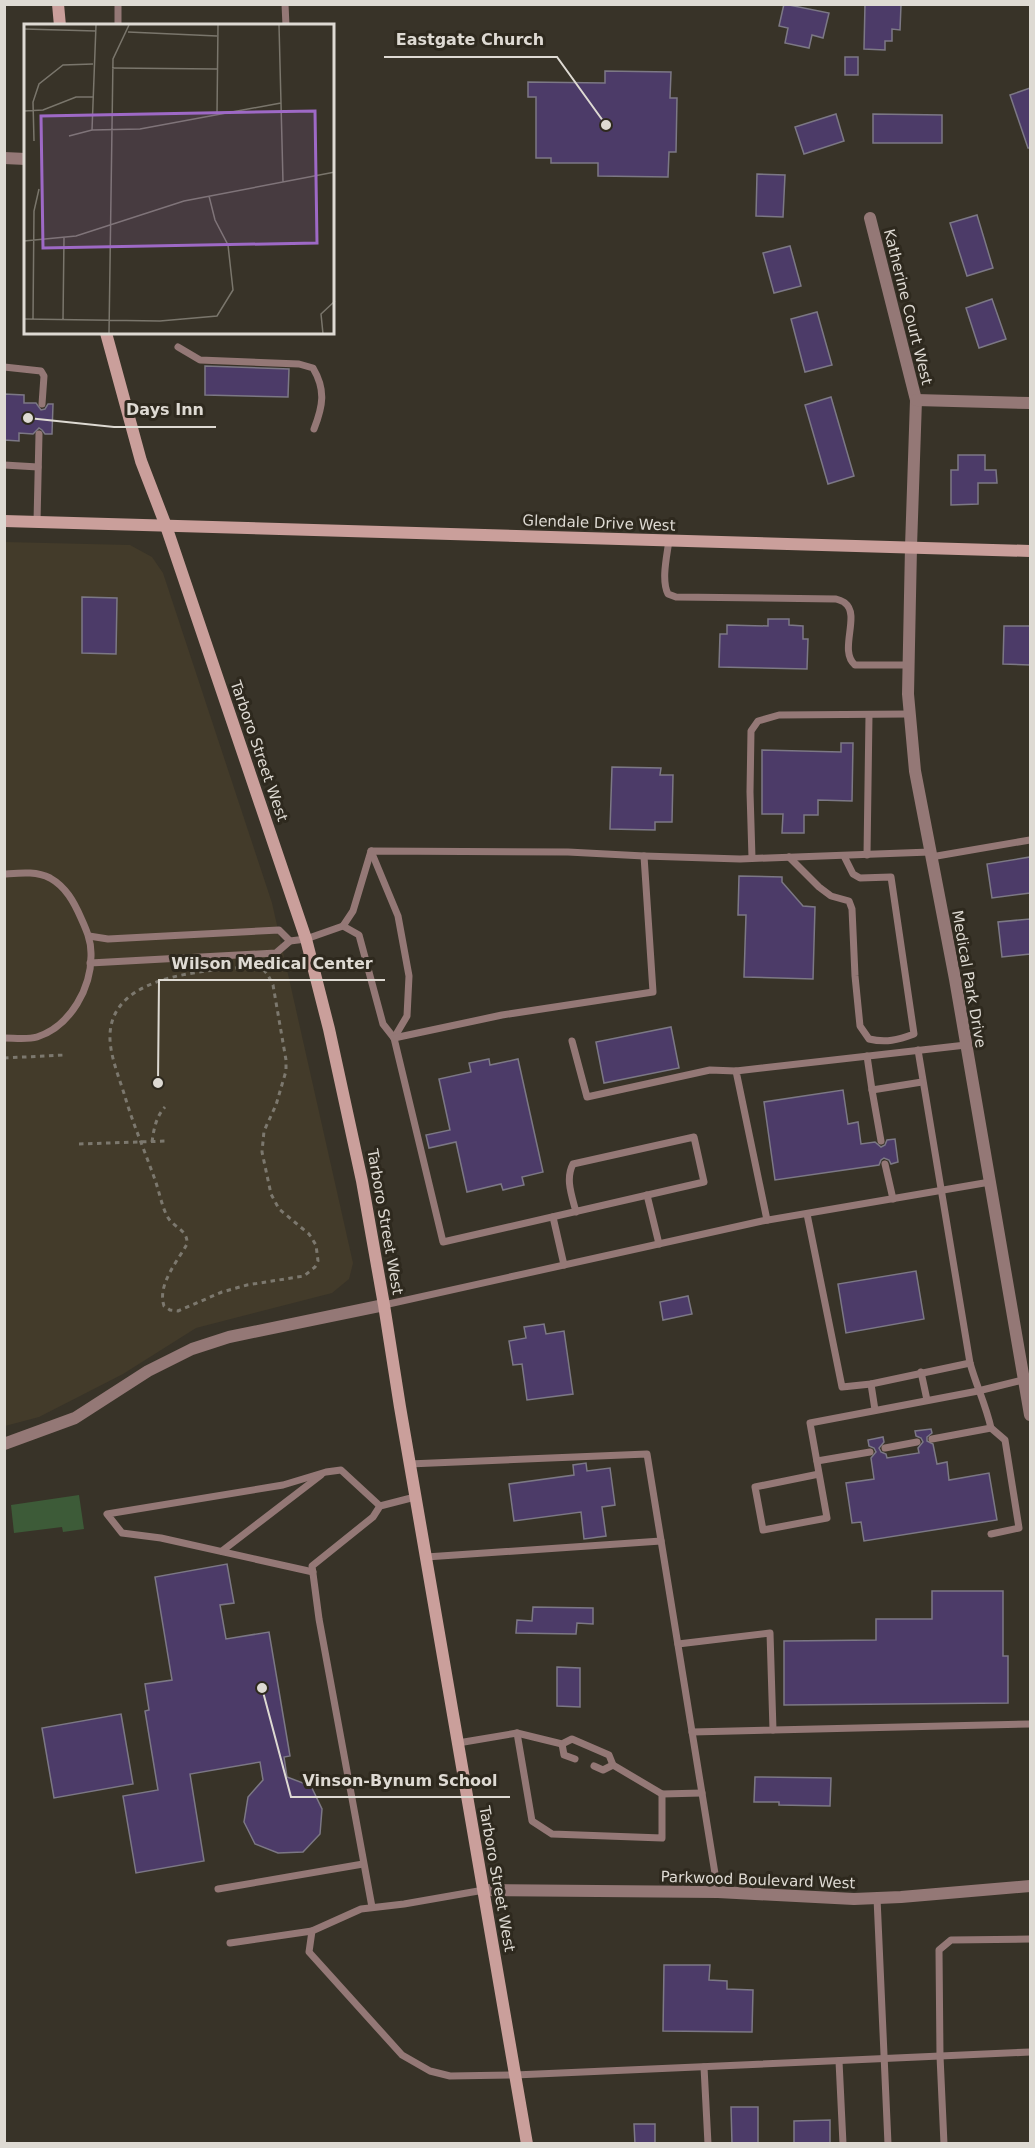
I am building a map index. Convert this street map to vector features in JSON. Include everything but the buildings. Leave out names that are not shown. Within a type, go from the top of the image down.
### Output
[{"type":"main road","points":[[58,4],[60,24]]},
{"type":"main road","name":"Tarboro Street West","points":[[106,334],[141,462],[166,526],[306,939],[348,1111],[384,1305],[527,2144]]},
{"type":"main road","name":"Glendale Drive West","points":[[4,521],[1030,551]]},
{"type":"street","points":[[4,158],[24,159]]},
{"type":"street","name":"Katherine Court West","points":[[870,218],[916,400],[911,547]]},
{"type":"street","points":[[916,400],[1030,403]]},
{"type":"street","name":"Medical Park Drive","points":[[911,547],[909,714],[915,771],[1027,1380],[1030,1414]]},
{"type":"street","points":[[4,1444],[75,1418],[148,1371],[192,1349],[258,1330],[384,1305]]},
{"type":"street","name":"Parkwood Boulevard West","points":[[484,1890],[718,1892],[854,1899],[1030,1886]]},
{"type":"lane","points":[[118,4],[118,24]]},
{"type":"lane","points":[[285,4],[286,24]]},
{"type":"lane","points":[[178,347],[200,360],[298,364],[313,369],[321,383],[321,410],[314,429]]},
{"type":"lane","points":[[4,367],[41,370],[44,376],[42,404]]},
{"type":"lane","points":[[37,522],[39,434]]},
{"type":"lane","points":[[4,465],[38,467]]},
{"type":"lane","points":[[669,540],[665,579],[668,594],[676,597],[836,599],[846,603],[851,611],[850,662],[855,665],[909,665]]},
{"type":"lane","points":[[752,858],[751,731],[758,721],[779,715],[909,714]]},
{"type":"lane","points":[[867,855],[869,716]]},
{"type":"lane","points":[[371,851],[568,852],[752,858],[931,855],[1030,840]]},
{"type":"lane","points":[[90,963],[276,953],[290,941],[306,939],[343,926],[353,911],[371,851]]},
{"type":"lane","points":[[371,851],[398,916],[409,976],[407,1016],[394,1038]]},
{"type":"lane","points":[[394,1038],[502,1015],[653,992],[644,856]]},
{"type":"lane","points":[[789,857],[831,896],[849,901],[852,909],[860,1026],[869,1039],[882,1042],[899,1040],[914,1034],[891,877],[860,878],[853,874],[844,856]]},
{"type":"lane","points":[[4,874],[30,873],[49,878],[65,889],[89,936],[90,963],[89,977],[67,1018],[36,1037],[4,1038]]},
{"type":"lane","points":[[343,926],[359,935],[383,1024],[394,1038],[442,1242],[576,1212],[704,1182],[694,1137],[573,1164],[569,1171],[569,1180],[576,1212]]},
{"type":"lane","points":[[89,936],[108,939],[279,930],[290,941]]},
{"type":"lane","points":[[572,1041],[587,1097],[710,1070],[736,1071],[966,1045]]},
{"type":"lane","points":[[918,1050],[970,1363],[991,1428],[1005,1440],[1018,1528],[991,1534]]},
{"type":"lane","points":[[867,1056],[881,1141]]},
{"type":"lane","points":[[736,1071],[767,1220]]},
{"type":"lane","points":[[872,1090],[922,1082]]},
{"type":"lane","points":[[885,1164],[893,1199]]},
{"type":"lane","points":[[384,1305],[767,1220],[990,1182]]},
{"type":"lane","points":[[647,1195],[659,1244]]},
{"type":"lane","points":[[807,1214],[842,1387],[871,1384],[970,1363]]},
{"type":"lane","points":[[553,1217],[564,1264]]},
{"type":"lane","points":[[921,1372],[927,1400]]},
{"type":"lane","points":[[819,1474],[755,1487],[763,1530],[827,1518],[810,1423],[1027,1380]]},
{"type":"lane","points":[[871,1384],[875,1410]]},
{"type":"lane","points":[[932,1439],[991,1428]]},
{"type":"lane","points":[[885,1448],[917,1442]]},
{"type":"lane","points":[[817,1461],[870,1452]]},
{"type":"lane","points":[[410,1464],[647,1454],[718,1892]]},
{"type":"lane","points":[[313,1572],[161,1538],[122,1533],[107,1514],[283,1485],[326,1472],[341,1470],[380,1506]]},
{"type":"lane","points":[[222,1551],[326,1472]]},
{"type":"lane","points":[[372,1907],[319,1619],[312,1566],[373,1517],[380,1506],[415,1497]]},
{"type":"lane","points":[[426,1557],[661,1541]]},
{"type":"lane","points":[[678,1644],[770,1633],[773,1730]]},
{"type":"lane","points":[[692,1732],[1030,1724]]},
{"type":"lane","points":[[517,1733],[532,1821],[552,1834],[662,1838],[662,1794]]},
{"type":"lane","points":[[458,1743],[517,1733],[562,1744],[572,1739],[609,1755],[614,1765],[662,1794],[702,1793]]},
{"type":"lane","points":[[562,1744],[564,1755],[575,1759]]},
{"type":"lane","points":[[594,1766],[603,1770],[614,1765]]},
{"type":"lane","points":[[218,1889],[363,1864]]},
{"type":"lane","points":[[230,1943],[312,1931],[361,1909],[484,1890]]},
{"type":"lane","points":[[877,1898],[888,2144]]},
{"type":"lane","points":[[312,1931],[309,1952],[402,2055],[430,2071],[450,2076],[1030,2052]]},
{"type":"lane","points":[[944,2144],[939,1950],[951,1940],[1030,1939]]},
{"type":"lane","points":[[839,2061],[843,2144]]},
{"type":"lane","points":[[704,2067],[708,2144]]},
{"type":"path","points":[[255,966],[263,968],[273,985],[286,1060],[283,1084],[264,1131],[262,1152],[271,1194],[279,1209],[309,1234],[316,1245],[318,1261],[315,1268],[304,1276],[247,1285],[222,1292],[178,1311],[164,1306],[163,1292],[166,1282],[187,1244],[185,1233],[168,1218],[141,1142],[130,1114],[111,1048],[112,1021],[118,1008],[138,991],[169,977],[255,966]]},
{"type":"path","points":[[4,1058],[64,1055]]},
{"type":"path","points":[[152,1142],[155,1122],[165,1107]]},
{"type":"path","points":[[80,1144],[167,1141]]},
{"type":"shaded area","points":[[5,542],[130,545],[152,557],[163,573],[272,903],[353,1263],[349,1279],[332,1293],[196,1328],[123,1374],[39,1417],[5,1426]]},
{"type":"green space","points":[[79,1495],[84,1529],[63,1532],[62,1527],[14,1533],[11,1505]]},
{"type":"place","name":"Eastgate Church","points":[[606,125]]},
{"type":"place","name":"Days Inn","points":[[28,418]]},
{"type":"place","name":"Wilson Medical Center","points":[[158,1083]]},
{"type":"place","name":"Vinson-Bynum School","points":[[262,1688]]}]
